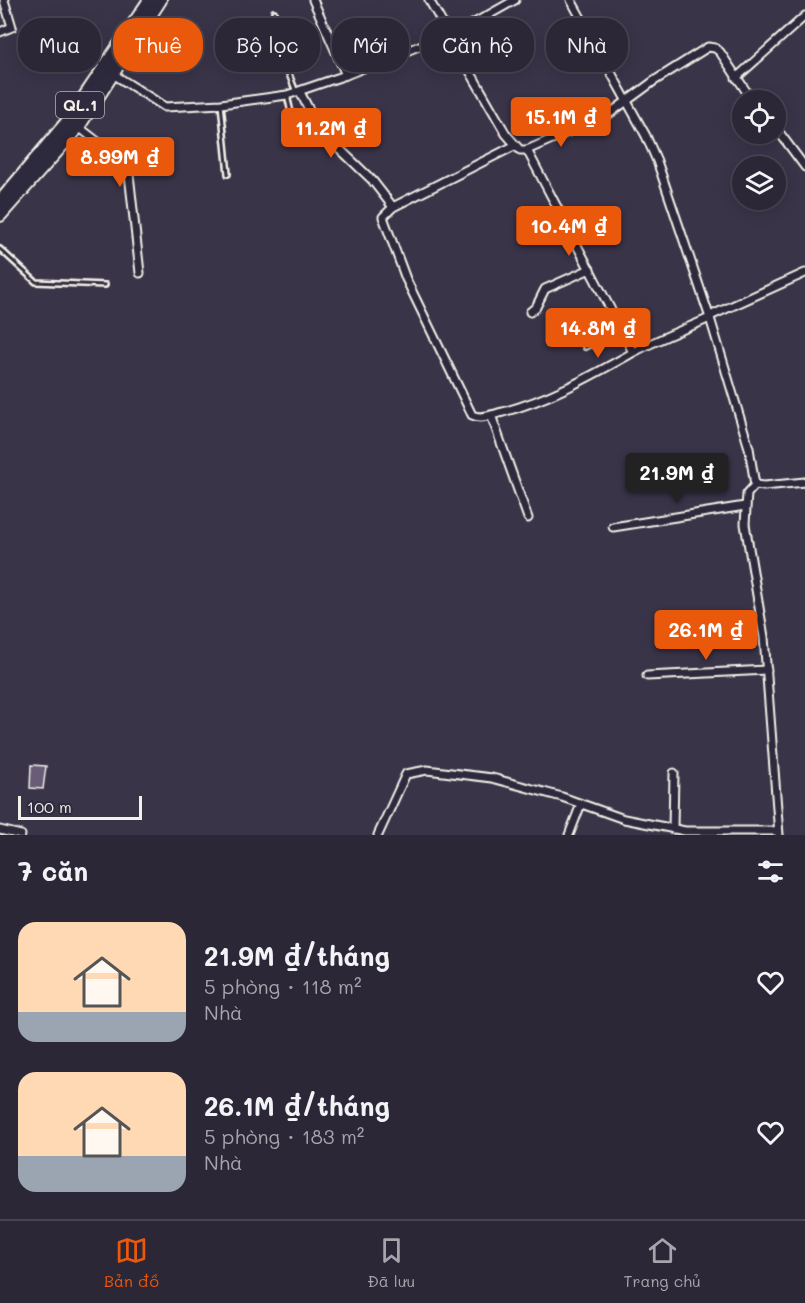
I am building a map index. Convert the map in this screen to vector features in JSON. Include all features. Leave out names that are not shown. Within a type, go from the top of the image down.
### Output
[{"type":"highway","name":"QL.1","points":[[110,72],[150,0]]},
{"type":"highway","name":"QL.1","points":[[0,215],[73,123],[160,0]]},
{"type":"highway","name":"QL.1","points":[[0,202],[73,123]]},
{"type":"street","points":[[0,32],[12,27],[4,0]]},
{"type":"street","points":[[314,0],[346,75]]},
{"type":"street","points":[[429,0],[440,18]]},
{"type":"street","points":[[485,18],[515,0]]},
{"type":"street","points":[[571,0],[657,161],[710,317],[749,448],[755,484]]},
{"type":"street","points":[[736,78],[805,16]]},
{"type":"street","points":[[110,72],[165,107],[177,108],[287,96],[421,45]]},
{"type":"street","points":[[472,72],[514,146],[520,150],[527,150],[609,114],[708,47],[718,50],[745,90]]},
{"type":"street","points":[[298,93],[319,129],[372,180],[393,207]]},
{"type":"street","points":[[73,123],[125,161],[130,169],[140,273]]},
{"type":"street","points":[[786,141],[805,166]]},
{"type":"street","points":[[514,146],[393,207],[384,214],[384,223],[418,307],[472,415],[476,417],[491,415],[552,396],[612,366],[633,352],[805,273]]},
{"type":"street","points":[[527,150],[633,352]]},
{"type":"street","points":[[530,312],[536,307],[545,289],[590,269]]},
{"type":"street","points":[[491,415],[528,519]]},
{"type":"street","points":[[755,484],[764,486],[805,482]]},
{"type":"street","points":[[378,835],[406,774],[418,770],[492,778],[624,819],[685,833],[778,833],[767,670],[761,619],[746,534],[745,506],[749,491],[755,484]]},
{"type":"street","points":[[613,526],[745,506]]},
{"type":"street","points":[[647,676],[767,670]]},
{"type":"street","points":[[673,829],[674,773]]},
{"type":"street","points":[[569,835],[581,804]]},
{"type":"street","points":[[0,830],[21,835]]},
{"type":"lane","points":[[274,12],[271,28],[298,93]]},
{"type":"lane","points":[[287,96],[294,126]]},
{"type":"lane","points":[[221,104],[228,174]]},
{"type":"lane","points":[[0,249],[36,282],[105,285]]},
{"type":"lane","points":[[585,347],[621,330]]},
{"type":"building","points":[[31,765],[46,766],[43,789],[30,788]]}]
